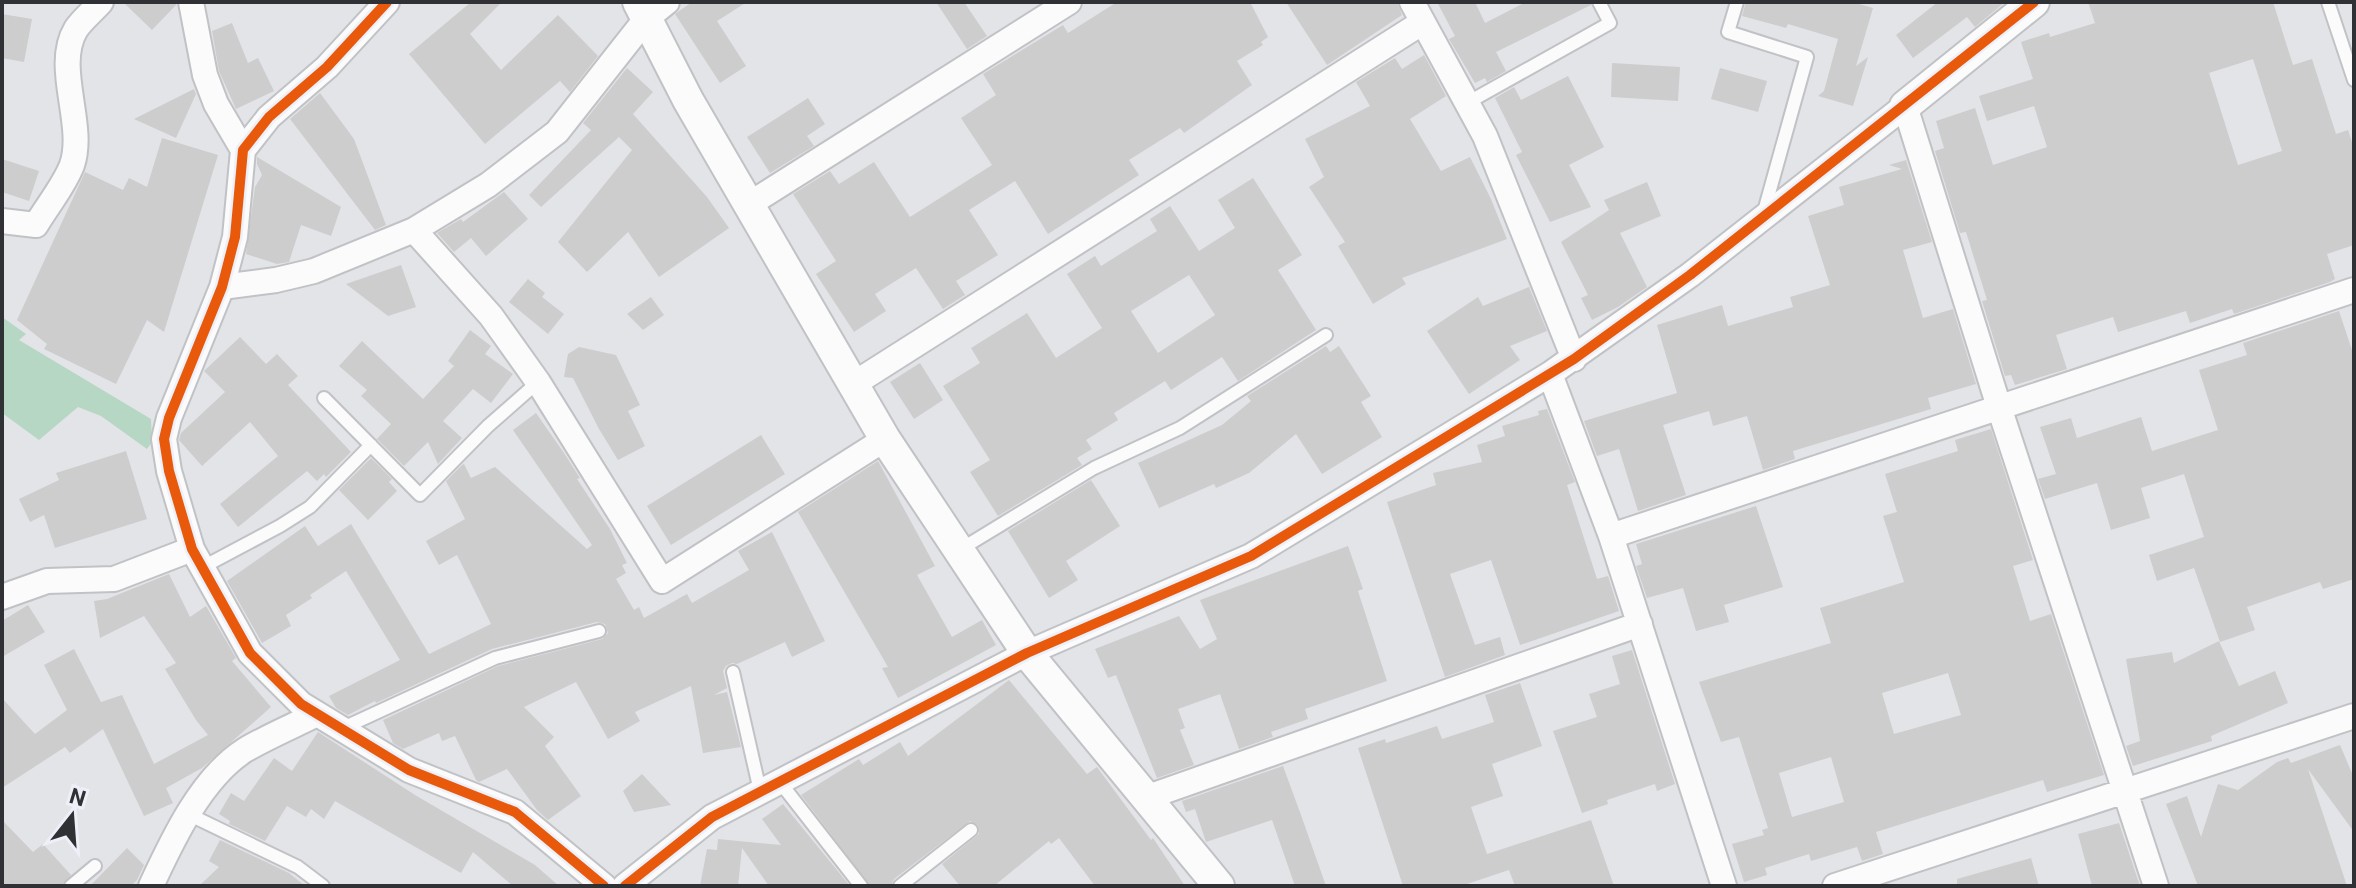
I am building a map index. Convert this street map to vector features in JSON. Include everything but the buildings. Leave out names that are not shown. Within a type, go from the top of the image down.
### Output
[{"type":"street","points":[[2,221],[36,225],[72,165],[75,125],[68,74],[69,47],[75,30],[101,2]]},
{"type":"street","points":[[191,2],[205,75],[216,104],[243,150]]},
{"type":"street","points":[[387,2],[327,67],[269,117],[243,150],[235,237],[222,287],[169,418],[164,439],[169,471],[196,558],[250,653],[301,704],[409,770],[515,812],[604,886]]},
{"type":"street","points":[[748,205],[1069,2]]},
{"type":"street","points":[[625,886],[712,817],[1027,653],[1251,556],[1574,359],[1690,275],[2034,2]]},
{"type":"street","points":[[222,287],[314,271],[414,230],[488,185],[557,132],[650,8]]},
{"type":"street","points":[[650,8],[688,100],[885,439],[961,549],[1027,653],[1219,886]]},
{"type":"street","points":[[852,385],[1417,12],[1485,136],[1574,359]]},
{"type":"street","points":[[1905,106],[1999,407],[2156,886]]},
{"type":"street","points":[[414,230],[491,316],[538,382],[662,581],[885,439]]},
{"type":"street","points":[[1611,536],[2354,290]]},
{"type":"street","points":[[1550,374],[1611,536],[1724,886]]},
{"type":"street","points":[[2,597],[47,581],[114,579],[196,558]]},
{"type":"street","points":[[1148,797],[1640,624]]},
{"type":"street","points":[[151,886],[202,791],[243,752],[317,714]]},
{"type":"street","points":[[1835,886],[2354,716]]},
{"type":"lane","points":[[1467,103],[1610,23],[1599,2]]},
{"type":"lane","points":[[1737,2],[1728,32],[1807,57],[1762,219]]},
{"type":"lane","points":[[2328,2],[2354,80]]},
{"type":"lane","points":[[961,549],[1094,468],[1180,428],[1326,335]]},
{"type":"lane","points":[[324,398],[420,495],[488,426],[538,382]]},
{"type":"lane","points":[[196,558],[280,526],[310,507],[371,445]]},
{"type":"lane","points":[[340,729],[495,658],[599,631]]},
{"type":"lane","points":[[733,672],[770,786],[861,886]]},
{"type":"lane","points":[[188,814],[298,867],[323,886]]},
{"type":"lane","points":[[900,886],[971,830]]},
{"type":"lane","points":[[71,886],[95,866]]},
{"type":"green space","points":[[2,317],[26,334],[19,340],[151,419],[152,442],[147,449],[101,416],[78,407],[39,440],[2,413]]},
{"type":"cycle path","points":[[387,2],[327,67],[269,117],[243,150],[235,237],[222,287],[169,418],[164,439],[169,471],[192,549],[250,653],[301,704],[409,770],[515,812],[604,886]]},
{"type":"cycle path","points":[[625,886],[712,817],[1027,653],[1251,556],[1574,359],[1690,275],[2034,2]]}]
